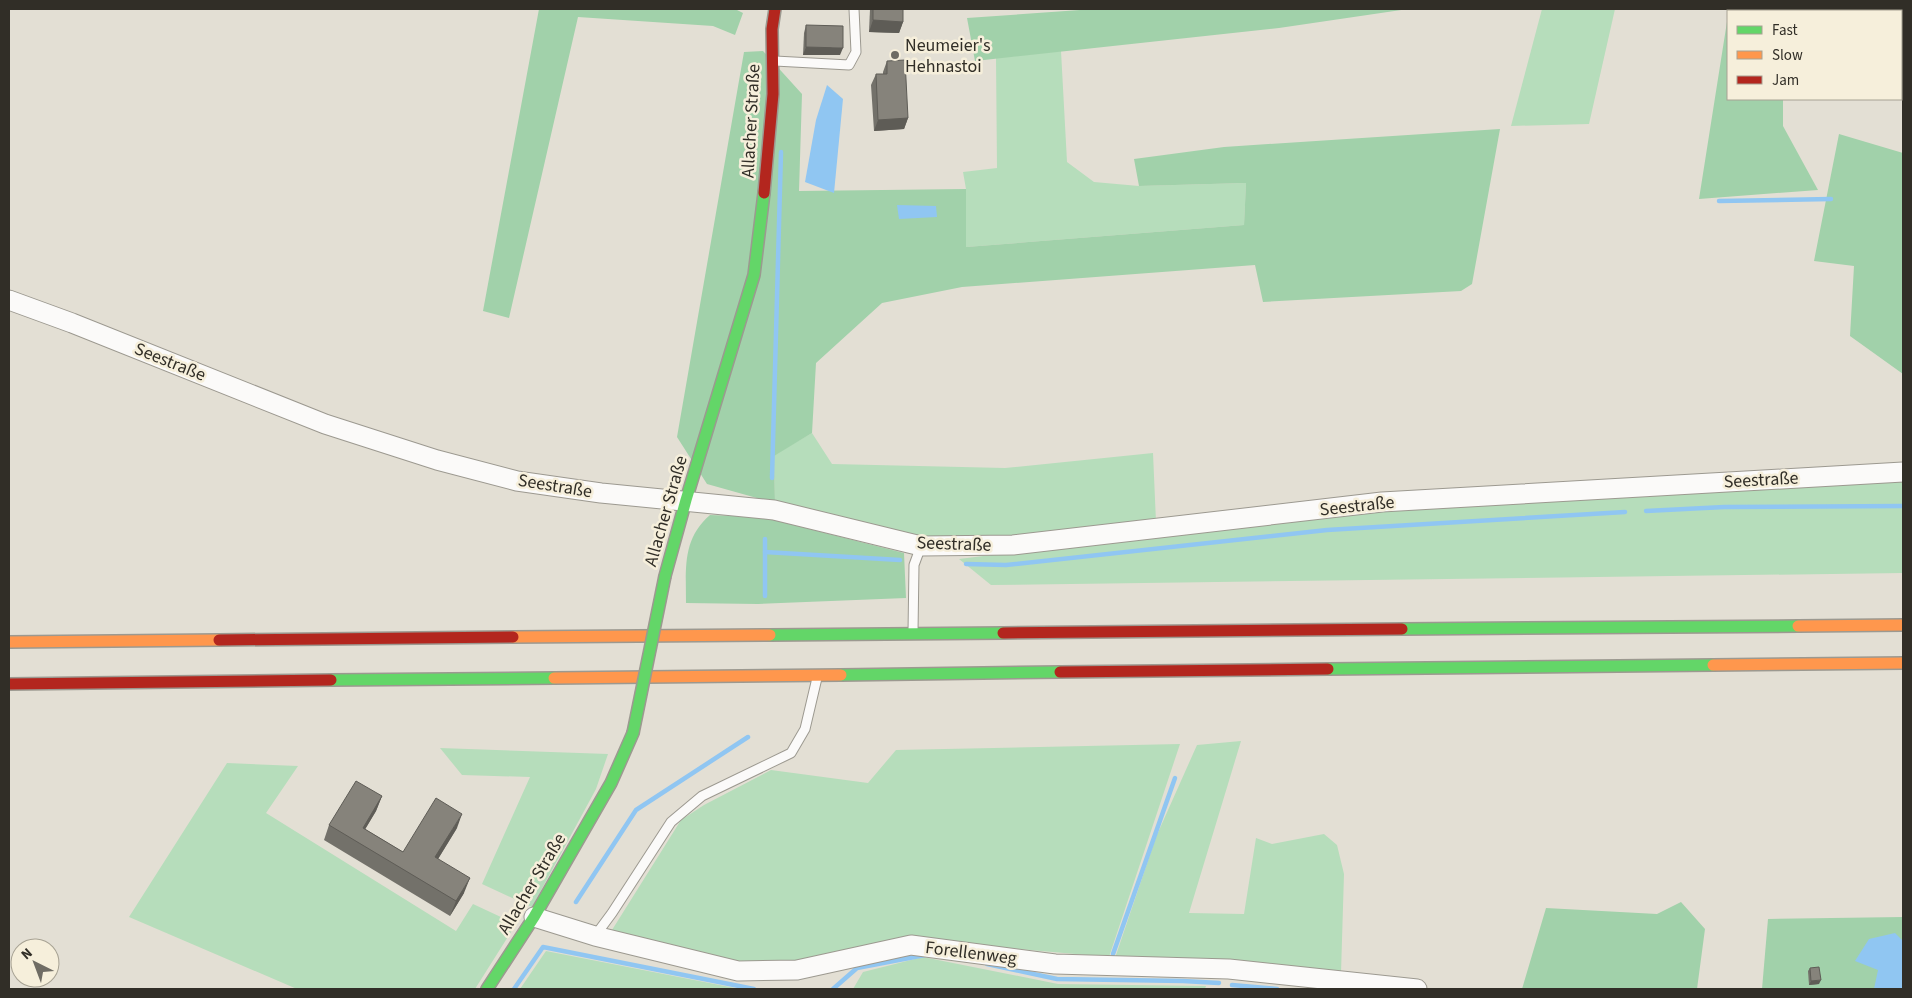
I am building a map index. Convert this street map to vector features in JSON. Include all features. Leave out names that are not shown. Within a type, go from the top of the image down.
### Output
[{"type":"main road","name":"Allacher Straße","points":[[487,989],[534,917],[612,783],[632,734],[665,576],[754,275],[765,188],[772,94],[772,29],[775,9]]},
{"type":"main road","points":[[9,642],[1903,624]]},
{"type":"main road","points":[[9,684],[1903,663]]},
{"type":"street","name":"Seestraße","points":[[9,300],[81,326],[326,424],[437,460],[517,481],[601,493],[774,510],[921,546],[1013,545],[1382,502],[1903,472]]},
{"type":"street","name":"Forellenweg","points":[[534,917],[594,936],[738,971],[797,970],[911,945],[1055,964],[1229,969],[1417,989]]},
{"type":"lane","points":[[772,61],[849,65],[856,52],[854,9]]},
{"type":"lane","points":[[913,633],[914,565],[921,546]]},
{"type":"lane","points":[[594,936],[612,913],[671,822],[702,796],[790,753],[805,729],[818,675]]},
{"type":"green space","points":[[539,9],[735,9],[743,13],[735,35],[713,26],[578,17],[509,318],[483,311]]},
{"type":"green space","points":[[1094,9],[1408,9],[1279,28],[975,61],[967,18]]},
{"type":"green space","points":[[1542,9],[1615,9],[1589,124],[1511,126]]},
{"type":"green space","points":[[1729,9],[1782,10],[1729,10]]},
{"type":"green space","points":[[1727,21],[1727,100],[1783,100],[1783,126],[1818,190],[1699,199]]},
{"type":"green space","points":[[763,51],[802,94],[799,191],[966,189],[966,247],[1244,225],[1246,183],[1139,186],[1134,159],[1224,147],[1500,129],[1472,284],[1461,291],[1263,302],[1255,265],[962,287],[882,303],[816,363],[812,433],[774,456],[775,503],[707,484],[677,437],[744,52]]},
{"type":"green space","points":[[1061,51],[1067,162],[1094,182],[1139,186],[1246,183],[1244,225],[966,247],[966,189],[963,172],[997,168],[996,58]]},
{"type":"green space","points":[[1839,134],[1903,153],[1903,374],[1850,336],[1854,266],[1814,261]]},
{"type":"green space","points":[[812,433],[832,464],[1005,468],[1153,453],[1156,522],[1013,540],[924,541],[775,503],[774,455]]},
{"type":"green space","points":[[1903,479],[1903,573],[991,585],[959,559],[1336,513]]},
{"type":"green space","points":[[710,515],[762,517],[904,553],[906,598],[758,604],[686,603],[686,567],[690,544],[694,534]]},
{"type":"green space","points":[[1241,741],[1189,913],[1244,914],[1256,838],[1272,844],[1324,834],[1337,845],[1344,874],[1341,973],[1115,958],[1156,837],[1197,745]]},
{"type":"green space","points":[[1180,744],[1109,957],[908,939],[797,966],[743,964],[633,942],[612,930],[681,820],[704,805],[771,770],[868,783],[896,750]]},
{"type":"green space","points":[[440,748],[608,754],[596,789],[532,907],[482,884],[530,777],[462,775]]},
{"type":"green space","points":[[227,763],[298,766],[266,813],[456,931],[473,904],[516,924],[475,989],[297,989],[129,917]]},
{"type":"green space","points":[[1681,902],[1705,929],[1697,989],[1522,989],[1546,908],[1657,914]]},
{"type":"green space","points":[[1903,917],[1903,989],[1762,989],[1768,919]]},
{"type":"green space","points":[[546,951],[740,989],[520,989]]},
{"type":"green space","points":[[923,957],[1058,984],[1206,986],[1205,989],[853,989],[863,972]]},
{"type":"water","points":[[827,85],[843,99],[834,193],[805,182],[816,120]]},
{"type":"water","points":[[897,205],[936,206],[937,217],[899,219]]},
{"type":"water","points":[[1895,933],[1903,941],[1903,989],[1874,989],[1878,970],[1855,961],[1869,939]]},
{"type":"building","points":[[873,9],[903,9],[903,22],[873,20]]},
{"type":"building","points":[[806,25],[843,26],[843,48],[806,47]]},
{"type":"building","points":[[905,60],[908,118],[878,120],[876,74],[887,74],[887,61]]},
{"type":"building","points":[[356,781],[382,796],[363,828],[403,852],[436,798],[462,814],[435,857],[470,878],[456,901],[329,825]]},
{"type":"building","points":[[1819,967],[1821,980],[1811,981],[1810,968]]},
{"type":"waterway","points":[[772,478],[781,152]]},
{"type":"waterway","points":[[1719,201],[1831,199]]},
{"type":"waterway","points":[[1646,511],[1724,507],[1903,506]]},
{"type":"waterway","points":[[966,564],[1006,565],[1327,530],[1625,512]]},
{"type":"waterway","points":[[765,539],[765,596]]},
{"type":"waterway","points":[[765,552],[900,560]]},
{"type":"waterway","points":[[576,902],[636,810],[748,737]]},
{"type":"waterway","points":[[1113,954],[1175,778]]},
{"type":"waterway","points":[[514,989],[543,947],[754,989]]},
{"type":"waterway","points":[[833,989],[857,968],[925,955]]},
{"type":"waterway","points":[[987,964],[1057,979],[1219,983]]},
{"type":"waterway","points":[[1232,985],[1277,989]]},
{"type":"traffic: fast","points":[[665,576],[754,275],[764,193]]},
{"type":"traffic: fast","points":[[633,733],[665,576]]},
{"type":"traffic: fast","points":[[1402,629],[1798,626]]},
{"type":"traffic: fast","points":[[770,635],[1003,633]]},
{"type":"traffic: fast","points":[[1328,669],[1713,665]]},
{"type":"traffic: fast","points":[[841,675],[1060,672]]},
{"type":"traffic: fast","points":[[331,680],[554,678]]},
{"type":"traffic: fast","points":[[487,989],[534,917],[611,783],[633,733]]},
{"type":"traffic: slow","points":[[1798,626],[1903,625]]},
{"type":"traffic: slow","points":[[513,637],[770,635]]},
{"type":"traffic: slow","points":[[9,642],[219,640]]},
{"type":"traffic: slow","points":[[1713,665],[1903,663]]},
{"type":"traffic: slow","points":[[554,678],[841,675]]},
{"type":"traffic: jam","points":[[764,193],[773,94],[772,29],[775,9]]},
{"type":"traffic: jam","points":[[1003,633],[1402,629]]},
{"type":"traffic: jam","points":[[219,640],[513,637]]},
{"type":"traffic: jam","points":[[1060,672],[1328,669]]},
{"type":"traffic: jam","points":[[9,684],[331,680]]},
{"type":"place","name":"Neumeier's Hehnastoi","points":[[895,55]]}]
